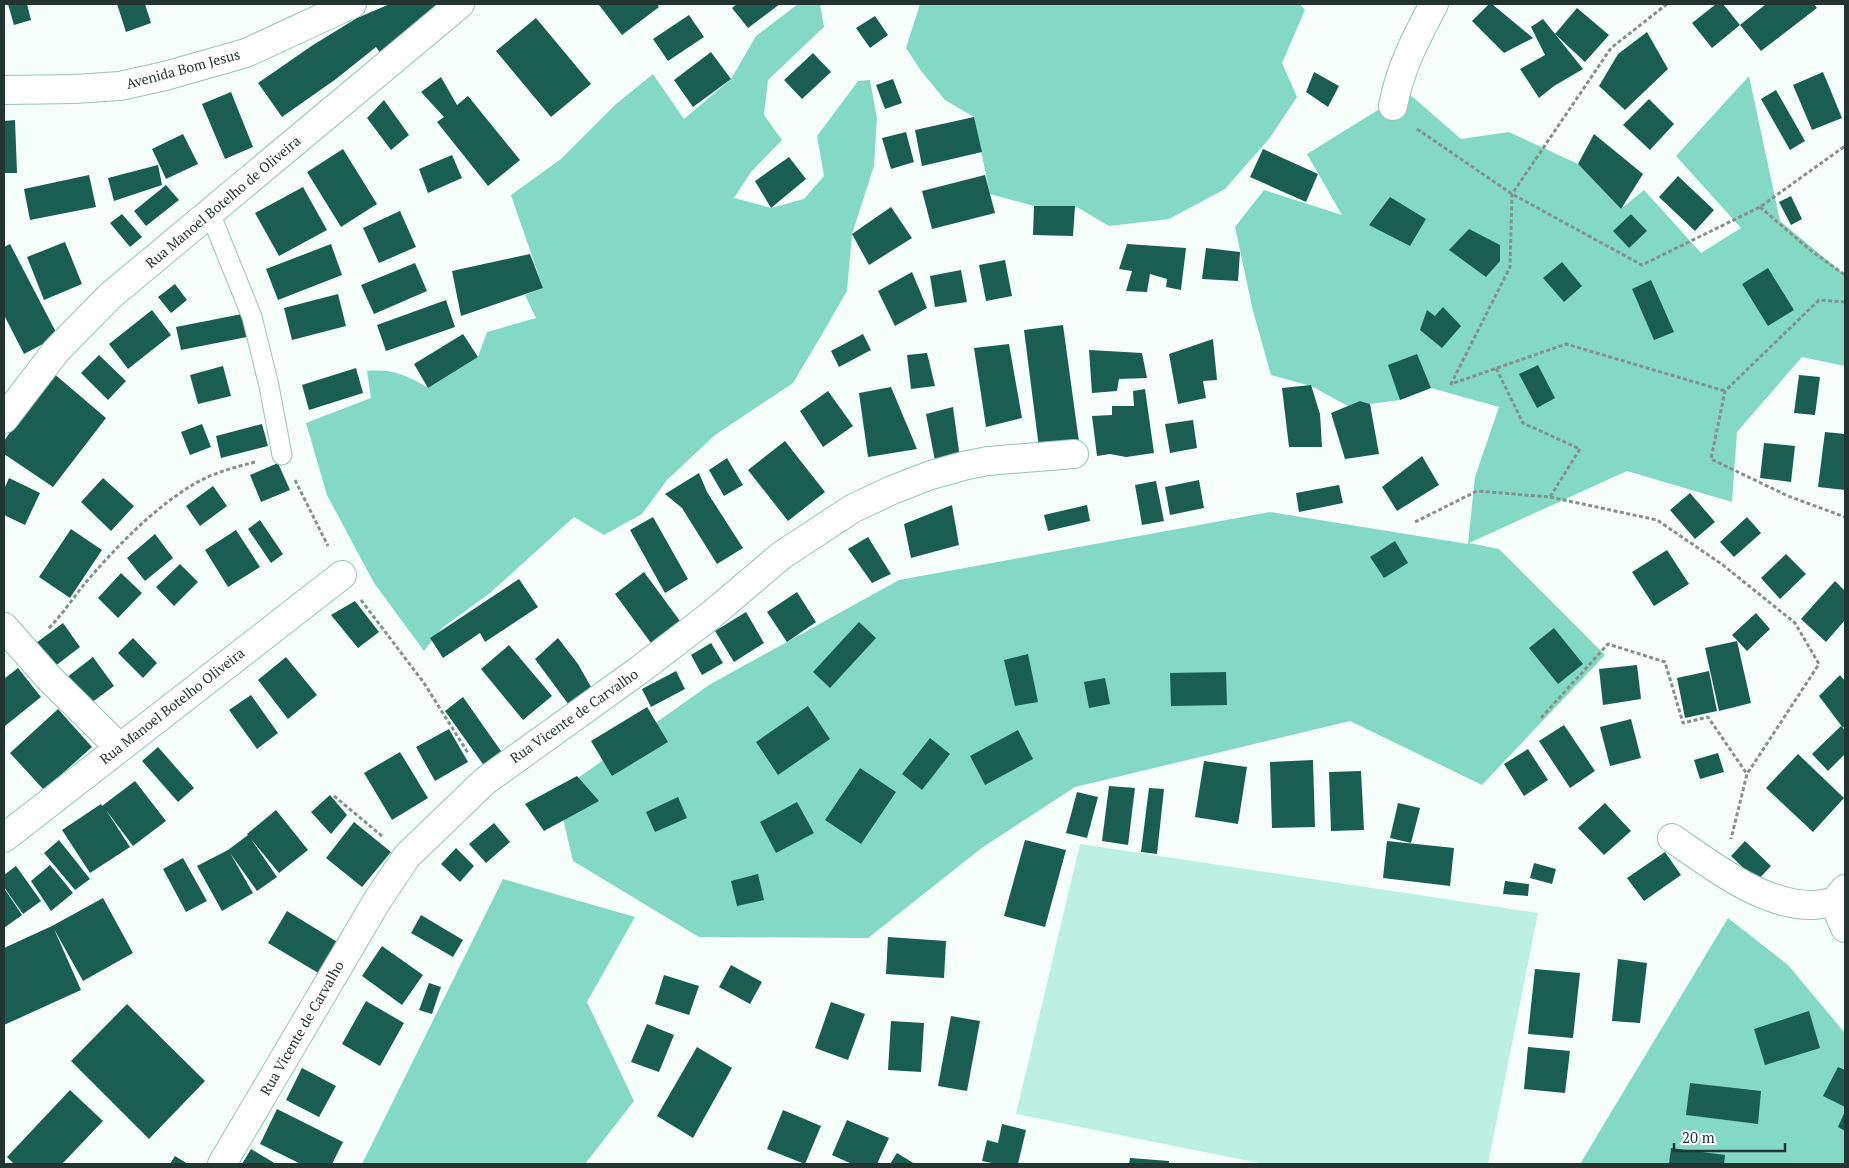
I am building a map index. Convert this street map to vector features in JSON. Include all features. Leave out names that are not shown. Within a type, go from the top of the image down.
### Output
[{"type":"street","name":"Avenida Bom Jesus","points":[[4,90],[120,86],[165,76],[246,53],[328,9],[352,4]]},
{"type":"street","name":"Rua Manoel Botelho de Oliveira","points":[[4,419],[56,351],[110,296],[460,4]]},
{"type":"street","points":[[1393,106],[1397,84],[1407,55],[1434,4]]},
{"type":"street","name":"Rua Vicente de Carvalho","points":[[222,1164],[377,900],[407,856],[485,781],[645,666],[710,616],[782,555],[852,509],[899,487],[931,475],[967,466],[988,461],[1074,454]]},
{"type":"street","name":"Rua Manoel Botelho Oliveira","points":[[4,838],[342,574]]},
{"type":"street","points":[[4,627],[25,652],[119,747]]},
{"type":"street","points":[[1672,838],[1723,874],[1770,896],[1794,903],[1814,905],[1840,896],[1845,928]]},
{"type":"lane","points":[[210,214],[252,317],[269,386],[282,455]]},
{"type":"path","points":[[1667,4],[1611,48],[1512,194],[1510,267],[1451,384],[1566,344],[1725,390]]},
{"type":"path","points":[[1393,106],[1396,114],[1512,194],[1642,265],[1760,207],[1845,146]]},
{"type":"path","points":[[1760,207],[1810,250],[1845,275]]},
{"type":"path","points":[[1845,302],[1819,300],[1725,390],[1711,459],[1788,496],[1845,517]]},
{"type":"path","points":[[1496,368],[1523,423],[1580,449],[1550,497]]},
{"type":"path","points":[[25,652],[55,622],[88,580],[134,531],[169,501],[196,483],[232,468],[282,455],[342,574],[424,683],[485,781]]},
{"type":"path","points":[[1415,522],[1477,491],[1550,497],[1657,520],[1724,565],[1796,623],[1819,664],[1747,774],[1723,874]]},
{"type":"path","points":[[1541,718],[1608,644],[1665,662],[1683,723],[1708,718],[1747,774]]},
{"type":"path","points":[[334,796],[407,856]]},
{"type":"green space","points":[[798,4],[820,4],[824,27],[768,80],[764,115],[782,140],[751,172],[734,198],[771,208],[804,199],[824,176],[817,136],[858,81],[870,80],[877,118],[874,166],[852,234],[847,291],[821,336],[793,383],[715,435],[667,480],[642,514],[604,535],[574,517],[490,593],[442,628],[424,651],[374,583],[327,495],[306,423],[371,398],[367,371],[392,372],[428,388],[478,357],[487,332],[536,318],[525,295],[543,288],[511,195],[561,159],[615,105],[653,74],[684,119],[731,79],[756,36]]},
{"type":"green space","points":[[920,4],[1300,4],[1305,10],[1282,63],[1297,97],[1269,139],[1225,189],[1169,219],[1109,226],[1075,206],[1034,206],[990,194],[974,117],[945,100],[921,71],[906,48]]},
{"type":"green space","points":[[1749,76],[1780,221],[1845,275],[1845,366],[1802,357],[1737,432],[1732,502],[1627,471],[1469,543],[1499,549],[1605,655],[1482,785],[1350,721],[1075,787],[983,847],[868,938],[699,937],[573,861],[557,793],[709,685],[899,580],[1270,512],[1468,544],[1475,477],[1499,407],[1431,388],[1400,400],[1370,404],[1360,401],[1348,406],[1311,386],[1271,375],[1253,311],[1235,227],[1264,190],[1342,215],[1307,154],[1407,92],[1461,139],[1509,132],[1578,164],[1621,209],[1644,190],[1701,253],[1741,228],[1676,156]]},
{"type":"green space","points":[[1080,844],[1538,913],[1488,1164],[1264,1164],[1016,1114]]},
{"type":"green space","points":[[503,879],[635,917],[587,1002],[634,1101],[585,1164],[362,1164]]},
{"type":"green space","points":[[1728,918],[1788,965],[1845,1033],[1845,1164],[1580,1164]]},
{"type":"building","points":[[8,4],[27,4],[31,20],[14,25]]},
{"type":"building","points":[[117,4],[145,4],[151,23],[126,32]]},
{"type":"building","points":[[390,4],[440,4],[383,57],[376,47],[336,79],[282,117],[258,83],[313,45],[357,18]]},
{"type":"building","points":[[600,4],[657,4],[659,7],[622,35]]},
{"type":"building","points":[[737,4],[780,4],[748,28],[732,8]]},
{"type":"building","points":[[1489,4],[1492,4],[1533,38],[1504,53],[1472,21]]},
{"type":"building","points":[[1716,4],[1723,4],[1740,25],[1712,48],[1692,23]]},
{"type":"building","points":[[1766,4],[1814,4],[1817,8],[1761,51],[1740,25]]},
{"type":"building","points":[[1577,8],[1609,35],[1585,62],[1555,34]]},
{"type":"building","points":[[689,15],[704,37],[668,61],[653,39]]},
{"type":"building","points":[[875,16],[888,35],[870,48],[856,28]]},
{"type":"building","points":[[536,18],[591,84],[551,117],[496,51]]},
{"type":"building","points":[[1543,19],[1583,69],[1554,86],[1539,98],[1520,69],[1545,55],[1531,27]]},
{"type":"building","points":[[1647,32],[1668,69],[1625,110],[1599,86],[1618,54]]},
{"type":"building","points":[[711,52],[731,79],[693,107],[674,80]]},
{"type":"building","points":[[813,53],[831,72],[802,99],[784,80]]},
{"type":"building","points":[[1314,72],[1339,86],[1328,107],[1306,92]]},
{"type":"building","points":[[1823,72],[1842,118],[1812,130],[1793,85]]},
{"type":"building","points":[[441,77],[457,105],[468,96],[520,160],[488,186],[437,122],[444,117],[421,92]]},
{"type":"building","points":[[893,79],[902,103],[885,109],[876,85]]},
{"type":"building","points":[[1776,90],[1805,141],[1790,150],[1761,99]]},
{"type":"building","points":[[231,92],[253,147],[225,159],[202,104]]},
{"type":"building","points":[[1649,99],[1674,124],[1650,150],[1623,125]]},
{"type":"building","points":[[384,100],[409,135],[391,150],[367,118]]},
{"type":"building","points":[[974,117],[982,152],[922,166],[915,130]]},
{"type":"building","points":[[15,120],[17,173],[4,173],[4,121]]},
{"type":"building","points":[[906,132],[914,162],[891,169],[882,138]]},
{"type":"building","points":[[183,134],[198,164],[166,179],[152,149]]},
{"type":"building","points":[[1594,134],[1643,174],[1621,209],[1578,164]]},
{"type":"building","points":[[343,149],[377,204],[341,227],[307,172]]},
{"type":"building","points":[[1263,149],[1318,174],[1306,202],[1250,177]]},
{"type":"building","points":[[452,155],[462,178],[428,193],[419,169]]},
{"type":"building","points":[[789,157],[806,179],[771,208],[755,181]]},
{"type":"building","points":[[158,165],[162,185],[114,201],[108,178]]},
{"type":"building","points":[[89,175],[96,207],[30,220],[24,189]]},
{"type":"building","points":[[985,175],[995,213],[932,229],[922,191]]},
{"type":"building","points":[[1678,176],[1714,210],[1695,231],[1659,197]]},
{"type":"building","points":[[166,185],[179,200],[146,226],[134,211]]},
{"type":"building","points":[[303,187],[327,230],[279,256],[255,213]]},
{"type":"building","points":[[1791,196],[1802,219],[1791,225],[1779,202]]},
{"type":"building","points":[[1390,197],[1426,219],[1410,246],[1369,225]]},
{"type":"building","points":[[1034,206],[1075,206],[1073,236],[1033,235]]},
{"type":"building","points":[[891,207],[912,238],[869,265],[852,234]]},
{"type":"building","points":[[400,211],[416,247],[379,263],[363,228]]},
{"type":"building","points":[[122,214],[142,237],[130,247],[110,223]]},
{"type":"building","points":[[1631,214],[1647,231],[1629,248],[1613,231]]},
{"type":"building","points":[[1469,229],[1500,245],[1500,261],[1486,277],[1449,250]]},
{"type":"building","points":[[65,242],[82,284],[44,300],[27,257]]},
{"type":"building","points":[[10,244],[58,336],[24,354],[4,315],[4,247]]},
{"type":"building","points":[[331,244],[342,275],[278,300],[266,269]]},
{"type":"building","points":[[1127,244],[1186,248],[1181,290],[1166,287],[1167,279],[1150,274],[1147,292],[1126,291],[1132,271],[1119,269]]},
{"type":"building","points":[[1206,248],[1240,252],[1238,281],[1202,279]]},
{"type":"building","points":[[530,254],[543,288],[461,316],[452,271]]},
{"type":"building","points":[[1005,260],[1012,296],[986,301],[979,265]]},
{"type":"building","points":[[1562,262],[1582,286],[1564,302],[1543,278]]},
{"type":"building","points":[[415,263],[427,291],[374,314],[361,285]]},
{"type":"building","points":[[1768,268],[1794,310],[1768,326],[1742,284]]},
{"type":"building","points":[[961,270],[967,302],[935,307],[930,276]]},
{"type":"building","points":[[912,272],[927,308],[895,326],[878,291]]},
{"type":"building","points":[[1651,280],[1674,332],[1654,340],[1632,289]]},
{"type":"building","points":[[175,284],[187,300],[171,313],[158,297]]},
{"type":"building","points":[[338,294],[346,326],[292,340],[284,308]]},
{"type":"building","points":[[446,300],[455,327],[386,351],[377,325]]},
{"type":"building","points":[[1443,307],[1461,326],[1442,348],[1420,330],[1427,310],[1435,316]]},
{"type":"building","points":[[152,310],[171,335],[128,369],[109,344]]},
{"type":"building","points":[[242,314],[247,337],[181,350],[176,327]]},
{"type":"building","points":[[1063,325],[1079,442],[1039,448],[1024,330]]},
{"type":"building","points":[[463,334],[478,357],[428,388],[414,364]]},
{"type":"building","points":[[863,334],[871,350],[839,367],[831,351]]},
{"type":"building","points":[[1213,339],[1217,380],[1203,381],[1206,398],[1178,404],[1169,354]]},
{"type":"building","points":[[1009,344],[1022,418],[986,427],[974,348]]},
{"type":"building","points":[[1089,350],[1142,353],[1147,378],[1119,379],[1117,391],[1092,393]]},
{"type":"building","points":[[927,353],[935,386],[911,389],[907,355]]},
{"type":"building","points":[[1417,354],[1431,388],[1400,400],[1388,365]]},
{"type":"building","points":[[99,355],[126,381],[108,400],[81,373]]},
{"type":"building","points":[[1538,365],[1555,398],[1537,408],[1519,374]]},
{"type":"building","points":[[223,366],[231,396],[198,404],[190,375]]},
{"type":"building","points":[[356,368],[363,393],[309,410],[302,385]]},
{"type":"building","points":[[52,372],[106,418],[53,487],[4,454],[4,441]]},
{"type":"building","points":[[1799,375],[1820,377],[1815,415],[1794,413]]},
{"type":"building","points":[[1311,385],[1320,414],[1322,447],[1289,447],[1282,388]]},
{"type":"building","points":[[891,387],[917,449],[868,457],[859,393]]},
{"type":"building","points":[[1145,389],[1154,453],[1126,457],[1110,454],[1097,456],[1092,416],[1112,415],[1112,406],[1134,406],[1133,391]]},
{"type":"building","points":[[828,391],[853,426],[823,447],[800,411]]},
{"type":"building","points":[[1360,401],[1370,404],[1379,454],[1345,459],[1331,413]]},
{"type":"building","points":[[953,407],[961,466],[936,466],[926,414]]},
{"type":"building","points":[[1193,420],[1197,448],[1170,453],[1165,424]]},
{"type":"building","points":[[202,424],[211,447],[190,455],[181,432]]},
{"type":"building","points":[[262,424],[268,446],[221,458],[216,436]]},
{"type":"building","points":[[1825,432],[1845,434],[1845,490],[1818,487]]},
{"type":"building","points":[[785,441],[825,492],[788,521],[748,470]]},
{"type":"building","points":[[1764,443],[1795,446],[1791,482],[1760,478]]},
{"type":"building","points":[[1422,456],[1439,485],[1397,511],[1382,487]]},
{"type":"building","points":[[727,458],[743,485],[724,496],[709,470]]},
{"type":"building","points":[[278,463],[290,490],[261,502],[250,475]]},
{"type":"building","points":[[699,473],[707,492],[743,548],[717,564],[682,508],[665,494]]},
{"type":"building","points":[[9,478],[40,493],[25,525],[4,515],[4,489]]},
{"type":"building","points":[[103,478],[134,506],[111,531],[81,502]]},
{"type":"building","points":[[1199,480],[1204,508],[1170,515],[1165,487]]},
{"type":"building","points":[[1156,481],[1164,521],[1142,525],[1135,485]]},
{"type":"building","points":[[1339,485],[1343,503],[1299,512],[1296,493]]},
{"type":"building","points":[[213,486],[227,506],[200,526],[186,506]]},
{"type":"building","points":[[1690,493],[1715,522],[1695,539],[1670,510]]},
{"type":"building","points":[[952,505],[959,545],[911,558],[904,524]]},
{"type":"building","points":[[1087,505],[1090,521],[1048,531],[1044,515]]},
{"type":"building","points":[[653,517],[688,579],[665,593],[630,530]]},
{"type":"building","points":[[1747,517],[1761,533],[1734,557],[1720,542]]},
{"type":"building","points":[[260,520],[283,554],[271,563],[248,529]]},
{"type":"building","points":[[71,529],[102,550],[70,598],[39,577]]},
{"type":"building","points":[[236,530],[260,567],[228,587],[205,550]]},
{"type":"building","points":[[155,534],[173,558],[145,581],[127,558]]},
{"type":"building","points":[[868,537],[891,574],[872,583],[848,549]]},
{"type":"building","points":[[1395,541],[1408,563],[1384,578],[1370,557]]},
{"type":"building","points":[[1667,550],[1689,584],[1654,606],[1632,572]]},
{"type":"building","points":[[1786,554],[1806,574],[1780,599],[1761,578]]},
{"type":"building","points":[[180,564],[198,582],[174,606],[156,587]]},
{"type":"building","points":[[644,572],[688,632],[659,654],[615,594]]},
{"type":"building","points":[[121,573],[142,593],[118,618],[98,598]]},
{"type":"building","points":[[519,579],[538,607],[485,642],[480,633],[443,658],[430,638]]},
{"type":"building","points":[[1835,581],[1845,591],[1845,620],[1826,642],[1801,619]]},
{"type":"building","points":[[797,592],[816,622],[787,642],[767,612]]},
{"type":"building","points":[[355,601],[379,632],[358,648],[331,615]]},
{"type":"building","points":[[746,612],[764,643],[734,662],[715,631]]},
{"type":"building","points":[[1756,613],[1770,629],[1747,651],[1732,635]]},
{"type":"building","points":[[859,622],[876,638],[830,688],[813,672]]},
{"type":"building","points":[[63,623],[80,647],[54,667],[36,643]]},
{"type":"building","points":[[1554,628],[1583,664],[1558,684],[1529,648]]},
{"type":"building","points":[[133,638],[157,663],[143,678],[118,653]]},
{"type":"building","points":[[558,638],[578,664],[591,687],[569,705],[535,659]]},
{"type":"building","points":[[1737,641],[1751,703],[1719,711],[1705,648]]},
{"type":"building","points":[[711,643],[723,663],[702,675],[691,655]]},
{"type":"building","points":[[509,645],[552,696],[523,720],[481,669]]},
{"type":"building","points":[[1028,654],[1038,702],[1015,706],[1004,660]]},
{"type":"building","points":[[93,657],[114,686],[87,706],[66,678]]},
{"type":"building","points":[[286,657],[317,695],[288,719],[258,680]]},
{"type":"building","points":[[1637,665],[1641,699],[1603,705],[1599,669]]},
{"type":"building","points":[[18,668],[41,697],[5,726],[4,679]]},
{"type":"building","points":[[676,671],[685,689],[651,707],[642,689]]},
{"type":"building","points":[[1709,671],[1717,711],[1685,718],[1677,678]]},
{"type":"building","points":[[1226,672],[1227,705],[1171,706],[1170,673]]},
{"type":"building","points":[[1840,675],[1845,681],[1845,725],[1843,728],[1819,696]]},
{"type":"building","points":[[1105,678],[1110,704],[1089,708],[1084,682]]},
{"type":"building","points":[[251,695],[278,733],[257,749],[229,710]]},
{"type":"building","points":[[463,697],[508,761],[490,774],[445,711]]},
{"type":"building","points":[[808,706],[830,739],[778,775],[756,742]]},
{"type":"building","points":[[647,707],[668,742],[612,776],[591,741]]},
{"type":"building","points":[[58,709],[92,747],[44,790],[10,753]]},
{"type":"building","points":[[1631,719],[1641,758],[1610,766],[1600,727]]},
{"type":"building","points":[[1564,725],[1595,771],[1570,788],[1539,741]]},
{"type":"building","points":[[1841,726],[1845,730],[1845,754],[1828,771],[1812,754]]},
{"type":"building","points":[[449,729],[468,762],[435,781],[416,747]]},
{"type":"building","points":[[1018,730],[1033,759],[985,785],[970,756]]},
{"type":"building","points":[[930,738],[950,754],[922,790],[902,774]]},
{"type":"building","points":[[158,747],[194,788],[178,802],[142,761]]},
{"type":"building","points":[[1528,749],[1548,780],[1524,796],[1504,764]]},
{"type":"building","points":[[400,752],[428,798],[392,820],[364,773]]},
{"type":"building","points":[[1718,753],[1724,772],[1700,779],[1694,760]]},
{"type":"building","points":[[1798,754],[1844,798],[1813,832],[1766,788]]},
{"type":"building","points":[[1313,760],[1315,827],[1272,828],[1270,762]]},
{"type":"building","points":[[1204,761],[1247,767],[1238,824],[1195,817]]},
{"type":"building","points":[[860,768],[896,792],[861,844],[825,820]]},
{"type":"building","points":[[1361,771],[1364,830],[1331,831],[1329,772]]},
{"type":"building","points":[[577,776],[599,801],[544,831],[525,804]]},
{"type":"building","points":[[135,781],[166,821],[133,846],[106,810],[130,847],[90,873],[62,830],[101,804],[102,806]]},
{"type":"building","points":[[1109,786],[1135,788],[1128,845],[1102,841]]},
{"type":"building","points":[[1149,788],[1164,789],[1157,854],[1141,852]]},
{"type":"building","points":[[1077,792],[1098,797],[1087,838],[1066,833]]},
{"type":"building","points":[[330,795],[347,815],[331,834],[311,812]]},
{"type":"building","points":[[678,797],[687,818],[655,832],[646,812]]},
{"type":"building","points":[[797,802],[814,833],[776,853],[760,822]]},
{"type":"building","points":[[1398,803],[1420,808],[1411,843],[1390,838]]},
{"type":"building","points":[[1605,803],[1631,831],[1604,855],[1578,828]]},
{"type":"building","points":[[276,810],[308,850],[279,873],[251,839],[277,877],[257,891],[230,853],[253,893],[222,911],[197,866],[228,850]]},
{"type":"building","points":[[354,822],[391,852],[362,887],[326,858]]},
{"type":"building","points":[[494,823],[510,842],[486,863],[469,844]]},
{"type":"building","points":[[59,840],[90,879],[75,890],[44,853]]},
{"type":"building","points":[[1025,840],[1066,850],[1045,927],[1004,916]]},
{"type":"building","points":[[1387,841],[1454,848],[1450,886],[1383,878]]},
{"type":"building","points":[[1745,841],[1771,866],[1757,881],[1731,856]]},
{"type":"building","points":[[456,848],[474,866],[460,882],[441,864]]},
{"type":"building","points":[[1665,852],[1681,875],[1644,901],[1627,878]]},
{"type":"building","points":[[183,858],[207,901],[186,912],[163,869]]},
{"type":"building","points":[[1534,863],[1556,869],[1552,884],[1530,878]]},
{"type":"building","points":[[50,865],[73,893],[51,911],[31,881]]},
{"type":"building","points":[[16,866],[41,901],[23,914],[4,887],[4,875]]},
{"type":"building","points":[[758,874],[764,900],[737,906],[731,881]]},
{"type":"building","points":[[1505,881],[1529,884],[1528,896],[1503,894]]},
{"type":"building","points":[[4,888],[22,915],[4,928]]},
{"type":"building","points":[[103,898],[133,953],[83,981],[54,929],[81,990],[4,1025],[4,948],[52,926]]},
{"type":"building","points":[[287,911],[339,943],[320,974],[268,943]]},
{"type":"building","points":[[421,915],[463,940],[453,957],[411,933]]},
{"type":"building","points":[[888,937],[946,941],[944,978],[886,974]]},
{"type":"building","points":[[382,946],[423,975],[402,1005],[362,976]]},
{"type":"building","points":[[1618,959],[1647,963],[1640,1023],[1612,1021]]},
{"type":"building","points":[[731,965],[762,982],[750,1004],[719,987]]},
{"type":"building","points":[[1535,969],[1580,973],[1573,1038],[1528,1034]]},
{"type":"building","points":[[664,975],[699,986],[689,1015],[655,1004]]},
{"type":"building","points":[[429,983],[441,987],[432,1014],[419,1010]]},
{"type":"building","points":[[366,1001],[404,1023],[380,1066],[342,1044]]},
{"type":"building","points":[[831,1002],[865,1014],[848,1060],[815,1048]]},
{"type":"building","points":[[127,1004],[205,1081],[149,1139],[71,1061]]},
{"type":"building","points":[[1809,1011],[1820,1048],[1765,1065],[1754,1029]]},
{"type":"building","points":[[951,1016],[980,1021],[967,1091],[938,1086]]},
{"type":"building","points":[[891,1021],[924,1023],[921,1072],[888,1070]]},
{"type":"building","points":[[647,1024],[674,1035],[659,1072],[631,1062]]},
{"type":"building","points":[[697,1047],[732,1068],[693,1138],[657,1116]]},
{"type":"building","points":[[1528,1047],[1570,1051],[1565,1093],[1524,1089]]},
{"type":"building","points":[[1838,1067],[1845,1070],[1845,1107],[1823,1096]]},
{"type":"building","points":[[302,1068],[336,1086],[319,1117],[286,1100]]},
{"type":"building","points":[[1690,1083],[1761,1091],[1758,1124],[1686,1115]]},
{"type":"building","points":[[70,1090],[103,1121],[62,1164],[14,1164],[7,1157]]},
{"type":"building","points":[[277,1109],[343,1142],[332,1164],[301,1164],[260,1144]]},
{"type":"building","points":[[783,1110],[821,1126],[805,1164],[767,1149]]},
{"type":"building","points":[[1845,1111],[1845,1131],[1838,1127]]},
{"type":"building","points":[[847,1120],[889,1138],[877,1164],[852,1164],[832,1155]]},
{"type":"building","points":[[1002,1124],[1026,1130],[1018,1164],[997,1164],[982,1161],[987,1140],[998,1143]]},
{"type":"building","points":[[1671,1148],[1725,1155],[1724,1164],[1669,1164]]},
{"type":"building","points":[[251,1149],[276,1164],[242,1164]]},
{"type":"building","points":[[897,1153],[915,1164],[890,1164]]},
{"type":"building","points":[[175,1156],[188,1164],[170,1164]]},
{"type":"building","points":[[1130,1158],[1169,1161],[1169,1164],[1129,1164]]}]
